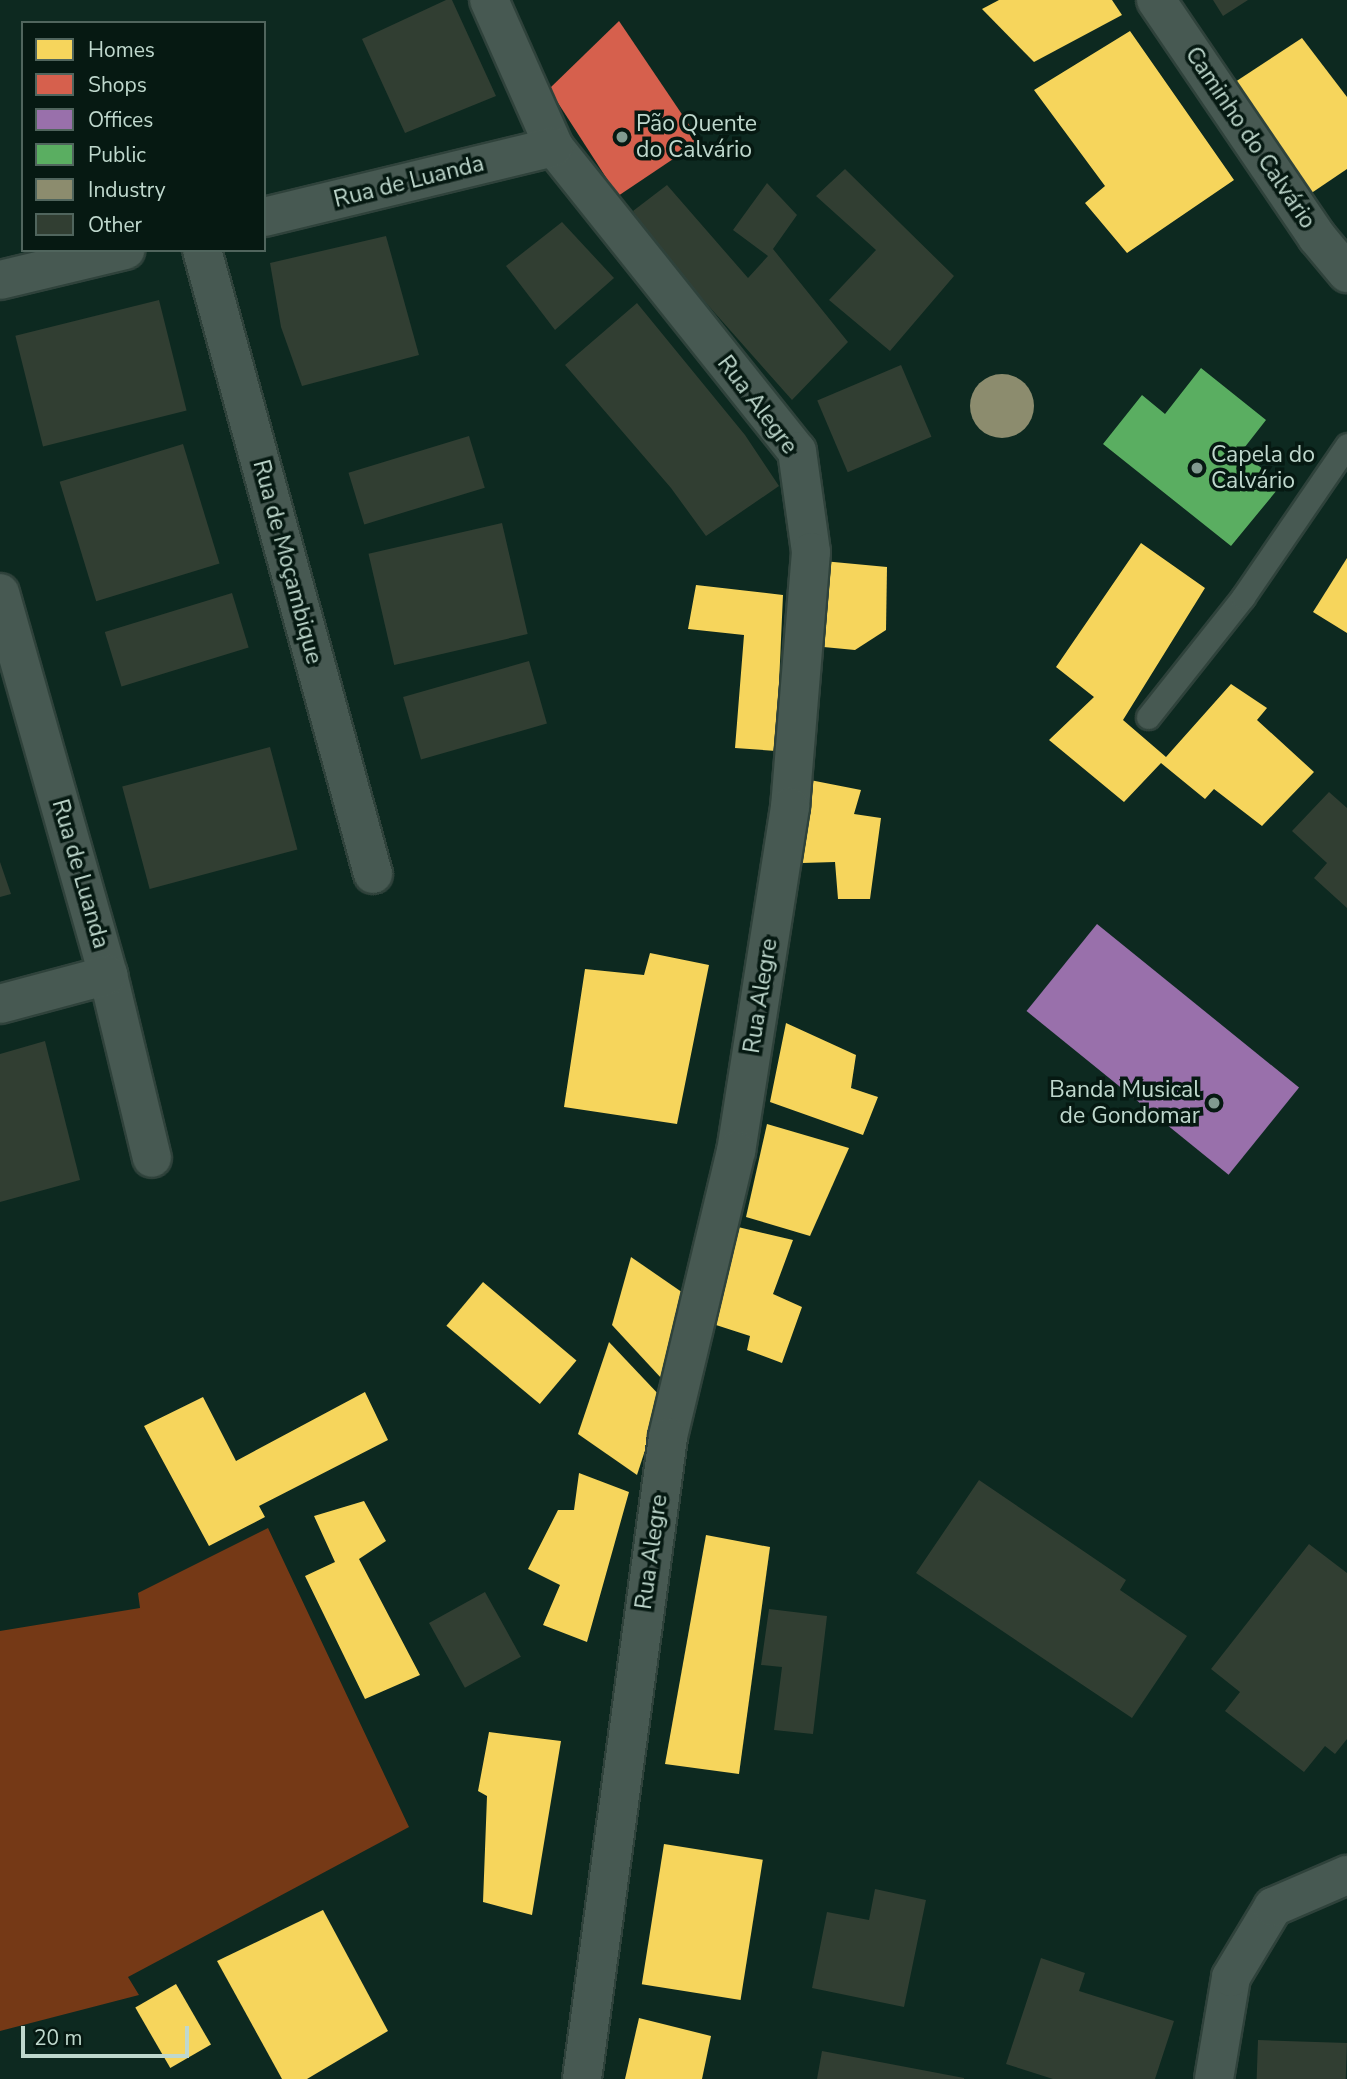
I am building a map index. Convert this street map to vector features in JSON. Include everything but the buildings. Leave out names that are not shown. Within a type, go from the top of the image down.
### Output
[{"type":"street","name":"Rua Alegre","points":[[489,0],[554,147],[797,451],[811,552],[790,807],[736,1151],[668,1437],[582,2079]]},
{"type":"street","name":"Caminho do Calvário","points":[[1156,0],[1317,237],[1347,273]]},
{"type":"street","name":"Rua de Luanda","points":[[266,217],[554,147]]},
{"type":"street","points":[[0,280],[117,252]]},
{"type":"street","name":"Rua de Moçambique","points":[[203,252],[373,874]]},
{"type":"street","name":"Rua de Luanda","points":[[0,593],[108,975],[152,1158]]},
{"type":"street","points":[[0,1004],[108,975]]},
{"type":"street","points":[[1214,2079],[1231,1977],[1273,1908],[1347,1875]]},
{"type":"lane","points":[[1148,718],[1243,597],[1347,445]]},
{"type":"shaded area","points":[[268,1528],[409,1827],[128,1977],[139,1995],[0,2031],[0,1631],[140,1608],[138,1593]]},
{"type":"place","name":"Pão Quente do Calvário","points":[[622,137]]},
{"type":"place","name":"Capela do Calvário","points":[[1197,468]]},
{"type":"place","name":"Banda Musical de Gondomar","points":[[1214,1103]]}]
